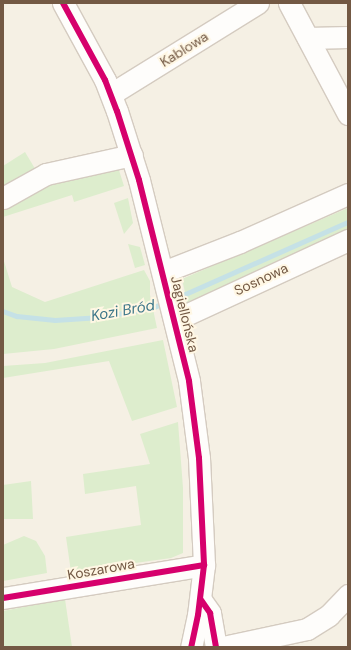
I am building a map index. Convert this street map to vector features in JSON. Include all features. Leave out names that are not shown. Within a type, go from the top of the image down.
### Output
[{"type":"street","name":"Jagiellońska","points":[[63,3],[111,94],[132,155],[174,317],[195,421],[204,565],[201,600],[191,647]]},
{"type":"street","name":"Kablowa","points":[[111,94],[258,3]]},
{"type":"street","points":[[289,3],[348,114]]},
{"type":"street","points":[[308,38],[348,37]]},
{"type":"street","points":[[3,198],[46,174],[132,155]]},
{"type":"street","points":[[163,275],[348,194]]},
{"type":"street","name":"Sosnowa","points":[[174,317],[348,240]]},
{"type":"street","name":"Koszarowa","points":[[3,598],[204,565]]},
{"type":"street","points":[[222,647],[307,629],[329,615],[348,595]]},
{"type":"street","points":[[201,600],[210,612],[216,647]]},
{"type":"green space","points":[[25,152],[37,172],[3,191],[3,166]]},
{"type":"green space","points":[[118,167],[124,186],[74,202],[72,195],[3,217],[3,204],[48,182]]},
{"type":"green space","points":[[128,198],[133,223],[124,234],[114,203]]},
{"type":"green space","points":[[348,208],[348,232],[188,306],[182,279]]},
{"type":"green space","points":[[128,244],[140,247],[145,265],[135,268]]},
{"type":"green space","points":[[3,258],[12,287],[45,302],[144,270],[150,281],[150,295],[157,328],[54,349],[3,354]]},
{"type":"green space","points":[[163,340],[177,407],[132,421],[109,361],[3,378],[3,366],[45,363]]},
{"type":"green space","points":[[178,422],[183,488],[183,553],[171,558],[71,572],[66,537],[141,525],[136,486],[85,494],[83,474],[150,464],[140,434]]},
{"type":"green space","points":[[31,481],[33,519],[3,519],[3,485]]},
{"type":"green space","points":[[24,536],[36,541],[45,556],[47,573],[3,581],[3,545]]},
{"type":"green space","points":[[65,599],[72,647],[3,647],[3,611]]},
{"type":"waterway","name":"Kozi Bród","points":[[174,299],[348,222]]},
{"type":"waterway","name":"Kozi Bród","points":[[3,311],[17,316],[55,320],[100,317],[152,308],[163,303]]},
{"type":"cycle path","points":[[63,3],[105,80],[117,111],[139,180],[189,381],[199,458],[204,565],[198,615],[191,647]]},
{"type":"cycle path","points":[[3,598],[204,565]]},
{"type":"cycle path","points":[[201,600],[210,613],[216,647]]}]
